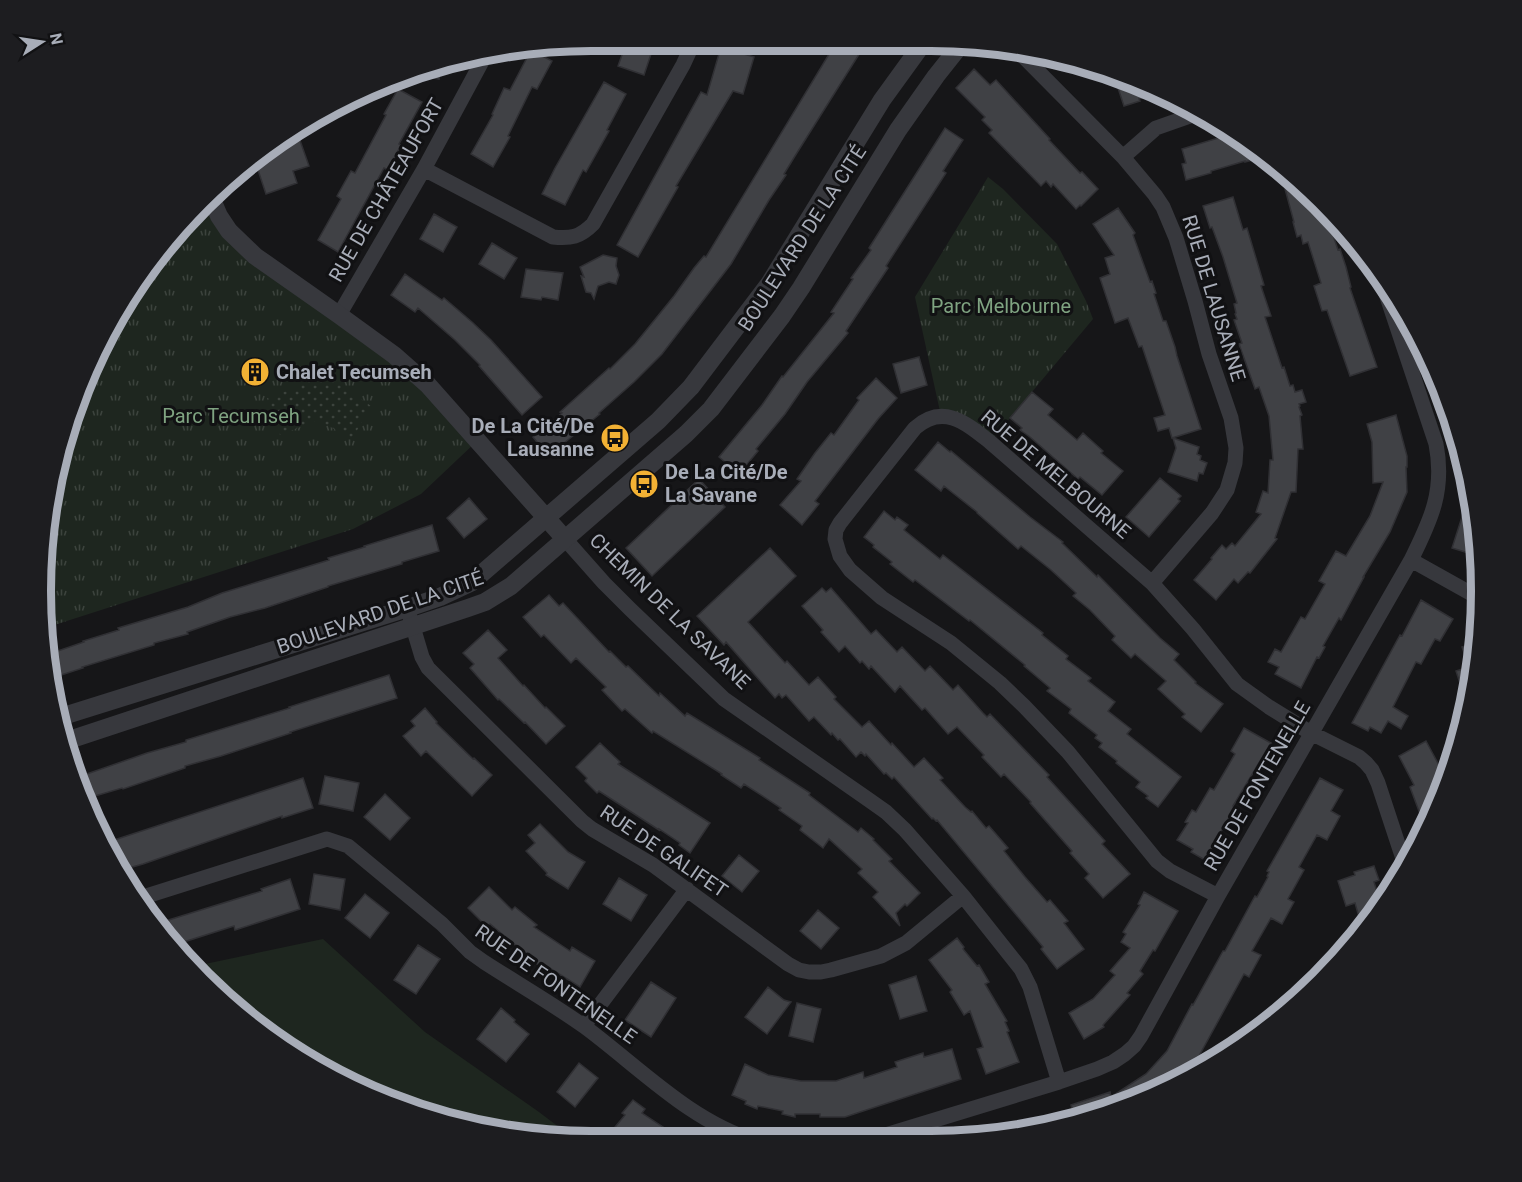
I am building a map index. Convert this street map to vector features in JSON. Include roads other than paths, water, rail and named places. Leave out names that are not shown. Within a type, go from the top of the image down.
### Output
[{"type":"street","points":[[424,169],[553,237],[575,236],[586,231],[593,224],[689,51]]},
{"type":"street","name":"BOULEVARD DE LA CITÉ","points":[[65,715],[408,608],[440,597],[472,582],[658,421],[691,387],[769,284],[882,100],[917,51]]},
{"type":"street","name":"BOULEVARD DE LA CITÉ","points":[[72,739],[468,608],[492,598],[511,586],[686,434],[711,409],[782,316],[898,130],[956,52]]},
{"type":"street","name":"RUE DE LAUSANNE","points":[[1027,60],[1124,157],[1155,195],[1168,219],[1196,301],[1209,354],[1231,418],[1236,448],[1232,478],[1227,490],[1220,502],[1152,583]]},
{"type":"street","name":"RUE DE CHÂTEAUFORT","points":[[339,315],[424,169],[482,62]]},
{"type":"street","points":[[1124,157],[1156,128],[1190,117]]},
{"type":"street","name":"CHEMIN DE LA SAVANE","points":[[214,204],[229,231],[255,256],[394,355],[428,385],[604,583],[724,699],[886,812],[904,830],[963,896],[1021,969],[1030,987],[1059,1082]]},
{"type":"street","name":"RUE DE FONTENELLE","points":[[900,1131],[1059,1082],[1113,1062],[1134,1046],[1141,1036],[1218,896],[1411,560],[1433,511],[1440,477],[1439,460],[1431,428],[1391,308]]},
{"type":"street","name":"RUE DE MELBOURNE","points":[[1218,896],[1170,872],[1157,861],[1068,752],[1024,706],[951,643],[882,598],[850,570],[840,556],[835,539],[836,530],[845,514],[923,421],[932,417],[952,417],[971,427],[1152,583],[1237,684],[1311,733],[1359,757],[1366,763],[1372,770],[1402,855]]},
{"type":"street","points":[[1411,560],[1471,593]]},
{"type":"street","name":"RUE DE GALIFET","points":[[408,608],[412,627],[428,668],[582,821],[653,865],[788,964],[809,972],[831,970],[881,956],[906,943],[963,896]]},
{"type":"street","name":"RUE DE FONTENELLE","points":[[145,895],[327,839],[348,846],[442,924],[470,952],[584,1026],[686,1105],[729,1131]]},
{"type":"street","points":[[584,1026],[687,889]]},
{"type":"place","name":"Chalet Tecumseh","points":[[255,372]]},
{"type":"place","name":"De La Cité/De Lausanne","points":[[615,438]]},
{"type":"place","name":"De La Cité/De La Savane","points":[[644,484]]},
{"type":"park label","name":"Parc Melbourne","points":[[1001,306]]},
{"type":"park label","name":"Parc Tecumseh","points":[[231,416]]}]
